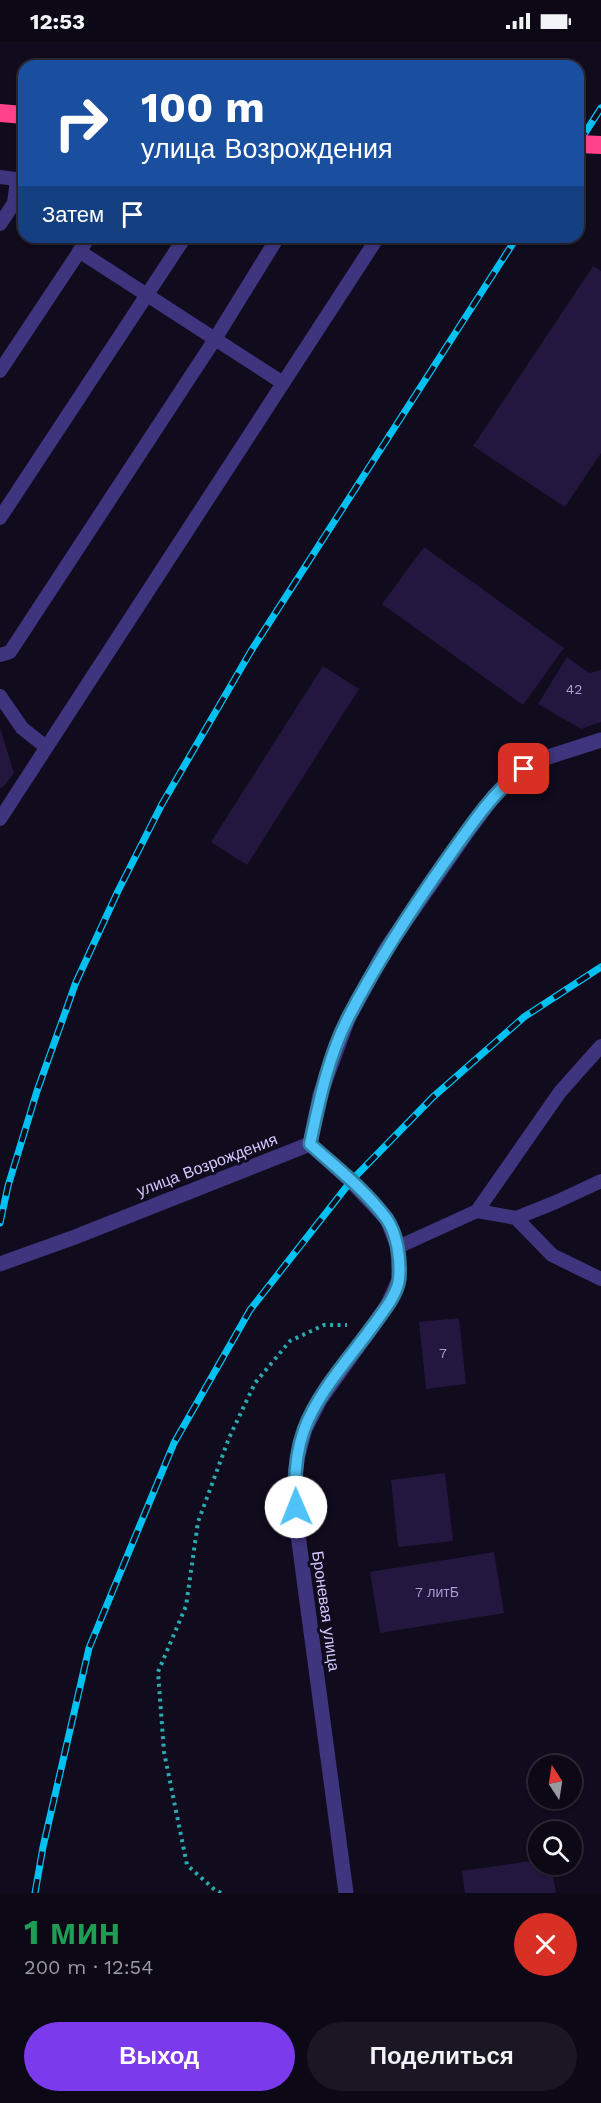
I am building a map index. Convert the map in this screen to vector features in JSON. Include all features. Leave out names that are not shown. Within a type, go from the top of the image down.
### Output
[{"type":"highway","points":[[0,113],[18,114]]},
{"type":"highway","points":[[584,144],[601,145]]},
{"type":"street","points":[[310,1144],[320,1095],[348,1019],[386,949],[468,831],[494,796],[512,778],[536,761],[601,740]]},
{"type":"street","name":"Броневая улица","points":[[310,1144],[351,1180],[387,1219],[398,1246],[399,1280],[387,1306],[320,1400],[304,1429],[297,1459],[294,1487],[297,1527],[346,1893]]},
{"type":"street","name":"улица Возрождения","points":[[0,1264],[75,1237],[310,1144]]},
{"type":"lane","points":[[0,177],[18,180]]},
{"type":"lane","points":[[0,224],[14,203],[18,190]]},
{"type":"lane","points":[[0,370],[85,243]]},
{"type":"lane","points":[[0,518],[181,243]]},
{"type":"lane","points":[[0,656],[10,651],[215,339],[274,243]]},
{"type":"lane","points":[[0,819],[374,243]]},
{"type":"lane","points":[[79,251],[284,383]]},
{"type":"lane","points":[[0,696],[22,728],[46,747]]},
{"type":"lane","points":[[477,1212],[560,1092],[601,1046]]},
{"type":"lane","points":[[398,1246],[477,1212],[516,1218],[601,1181]]},
{"type":"lane","points":[[516,1218],[552,1255],[601,1279]]},
{"type":"path","points":[[221,1893],[187,1865],[164,1752],[158,1672],[186,1606],[198,1522],[229,1438],[255,1383],[290,1341],[324,1325],[374,1324]]},
{"type":"building","points":[[593,266],[601,271],[601,453],[565,507],[473,446]]},
{"type":"building","points":[[424,547],[564,648],[523,705],[382,604]]},
{"type":"building","points":[[567,657],[589,673],[601,670],[601,722],[581,729],[538,704]]},
{"type":"building","points":[[323,666],[359,689],[247,865],[211,842]]},
{"type":"building","points":[[0,728],[14,773],[0,788]]},
{"type":"building","points":[[459,1318],[466,1384],[426,1389],[419,1322]]},
{"type":"building","points":[[445,1473],[453,1541],[398,1547],[391,1480]]},
{"type":"building","points":[[494,1552],[504,1613],[380,1633],[370,1572]]},
{"type":"building","points":[[528,1861],[528,1875],[553,1875],[556,1893],[465,1893],[462,1871]]},
{"type":"railway","points":[[584,135],[601,108]]},
{"type":"railway","points":[[0,1223],[8,1186],[37,1091],[76,982],[162,804],[251,651],[513,243]]},
{"type":"railway","points":[[35,1893],[43,1847],[89,1648],[174,1443],[250,1310],[351,1181],[433,1097],[524,1017],[601,967]]},
{"type":"route","points":[[296,1507],[294,1487],[297,1459],[304,1429],[320,1400],[387,1306],[399,1280],[398,1246],[387,1219],[351,1180],[310,1144],[320,1095],[348,1019],[386,949],[423,893],[494,796],[524,769]]}]
